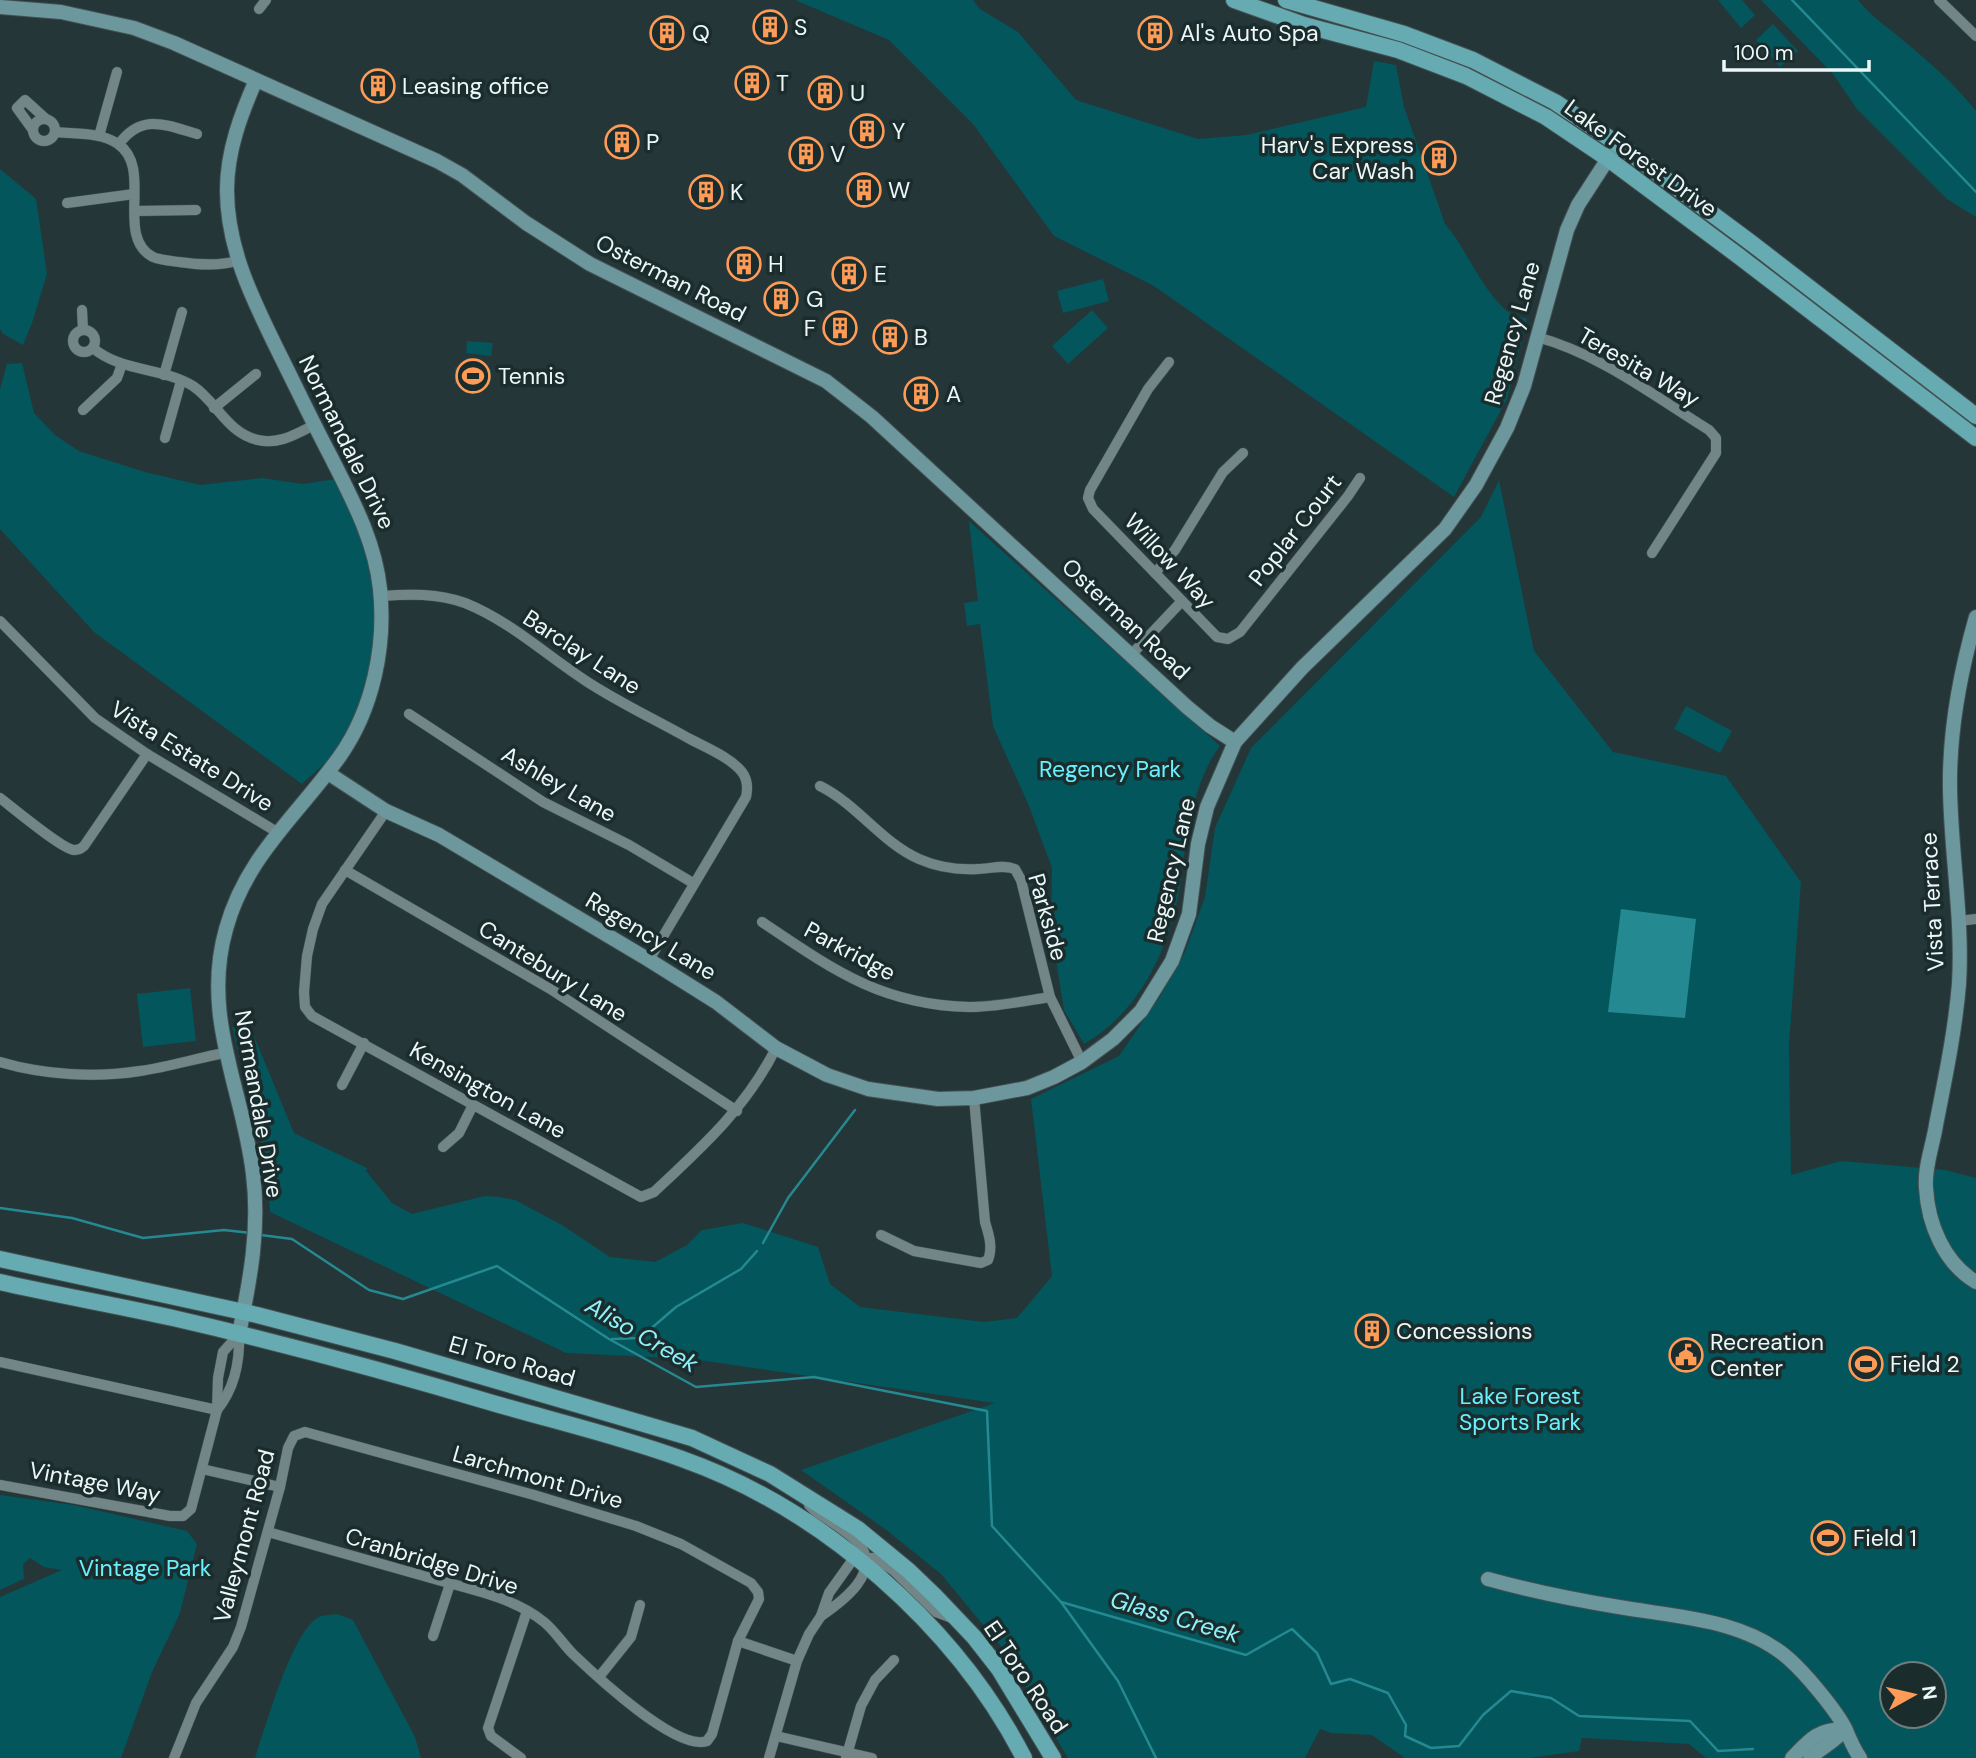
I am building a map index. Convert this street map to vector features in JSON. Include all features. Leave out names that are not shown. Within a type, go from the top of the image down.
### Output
[{"type":"main road","name":"Lake Forest Drive","points":[[1286,0],[1404,34],[1473,60],[1556,102],[1618,144],[1976,416]]},
{"type":"main road","name":"Lake Forest Drive","points":[[1236,1],[1304,25],[1398,50],[1466,76],[1546,117],[1607,158],[1976,438]]},
{"type":"main road","name":"El Toro Road","points":[[0,1259],[243,1312],[395,1351],[692,1438],[771,1474],[858,1529],[909,1571],[960,1622],[999,1669],[1053,1758]]},
{"type":"main road","name":"El Toro Road","points":[[0,1282],[239,1334],[361,1364],[684,1459],[731,1479],[770,1499],[816,1528],[862,1561],[899,1593],[947,1642],[986,1693],[1024,1758]]},
{"type":"street","points":[[259,9],[266,0]]},
{"type":"street","points":[[1939,0],[1976,36]]},
{"type":"street","name":"Osterman Road","points":[[0,7],[62,6],[134,28],[256,79],[437,161],[462,175],[526,223],[590,264],[826,382],[872,417],[1209,726],[1235,742]]},
{"type":"street","points":[[99,136],[117,72]]},
{"type":"street","name":"Normandale Drive","points":[[217,1410],[229,1394],[240,1354],[239,1334],[254,1258],[256,1206],[251,1160],[225,1053],[218,994],[219,962],[225,933],[240,889],[261,853],[328,773],[353,735],[372,684],[380,638],[381,597],[372,547],[253,299],[238,261],[228,213],[228,167],[240,121],[256,79]]},
{"type":"street","points":[[25,100],[46,119],[53,123],[55,132],[50,140],[43,141],[36,137],[17,108],[25,100]]},
{"type":"street","points":[[33,130],[39,121],[46,119]]},
{"type":"street","points":[[119,144],[150,123],[160,123],[197,134]]},
{"type":"street","points":[[55,132],[99,136],[119,144],[132,162],[137,238],[144,250],[154,257],[219,266],[238,261]]},
{"type":"street","name":"Regency Lane","points":[[328,773],[386,811],[439,835],[649,960],[716,1002],[776,1048],[827,1075],[868,1089],[938,1100],[974,1098],[1027,1088],[1082,1062],[1113,1039],[1141,1011],[1172,961],[1189,914],[1198,844],[1207,807],[1235,742],[1301,668],[1446,529],[1476,485],[1507,428],[1524,386],[1567,230],[1578,205],[1618,144]]},
{"type":"street","points":[[67,203],[134,194]]},
{"type":"street","points":[[135,211],[196,210]]},
{"type":"street","points":[[82,310],[82,330]]},
{"type":"street","points":[[164,375],[182,312]]},
{"type":"street","points":[[82,330],[90,331],[95,337],[93,348],[82,352],[74,345],[76,333],[82,330]]},
{"type":"street","name":"Teresita Way","points":[[1537,337],[1575,350],[1604,364],[1709,430],[1716,438],[1716,453],[1652,553]]},
{"type":"street","points":[[93,348],[101,355],[122,364],[164,375],[198,390],[232,426],[258,440],[281,440],[314,425]]},
{"type":"street","name":"Willow Way","points":[[1169,362],[1148,389],[1090,490],[1088,498],[1093,509],[1217,637],[1233,637]]},
{"type":"street","points":[[83,410],[117,378],[122,364]]},
{"type":"street","points":[[214,408],[256,374]]},
{"type":"street","points":[[164,438],[181,381]]},
{"type":"street","points":[[1155,573],[1175,550],[1223,472],[1243,453]]},
{"type":"street","name":"Poplar Court","points":[[1233,637],[1240,632],[1360,478]]},
{"type":"street","name":"Barclay Lane","points":[[381,597],[420,594],[446,597],[487,614],[606,693],[735,765],[747,781],[746,797],[693,883]]},
{"type":"street","points":[[1131,654],[1181,602]]},
{"type":"street","name":"Vista Terrace","points":[[1976,617],[1955,704],[1951,752],[1950,804],[1960,961],[1955,1018],[1925,1185],[1929,1215],[1938,1241],[1953,1262],[1976,1282]]},
{"type":"street","name":"Vista Estate Drive","points":[[0,621],[87,712],[147,754],[277,832]]},
{"type":"street","name":"Ashley Lane","points":[[409,714],[543,802],[629,845],[693,883]]},
{"type":"street","points":[[0,798],[60,843],[71,850],[78,850],[84,846],[147,754]]},
{"type":"street","name":"Parkside","points":[[820,786],[846,801],[891,843],[922,860],[966,869],[1015,869],[1021,880],[1050,998],[1082,1062]]},
{"type":"street","points":[[345,870],[386,811]]},
{"type":"street","name":"Kensington Lane","points":[[345,870],[322,904],[313,929],[307,956],[304,992],[305,1007],[312,1016],[637,1196],[644,1197],[654,1192],[737,1111]]},
{"type":"street","name":"Cantebury Lane","points":[[345,870],[552,990],[737,1111]]},
{"type":"street","points":[[649,960],[693,883]]},
{"type":"street","points":[[1959,921],[1976,919]]},
{"type":"street","name":"Parkridge","points":[[762,922],[830,967],[895,997],[972,1007],[1050,998]]},
{"type":"street","points":[[342,1085],[364,1043]]},
{"type":"street","points":[[737,1111],[776,1048]]},
{"type":"street","points":[[0,1062],[57,1072],[125,1073],[225,1053]]},
{"type":"street","points":[[881,1236],[914,1251],[981,1263],[988,1260],[991,1253],[990,1240],[985,1222],[974,1098]]},
{"type":"street","points":[[443,1147],[459,1133],[473,1105]]},
{"type":"street","name":"Normandale Drive","points":[[183,1516],[191,1509],[217,1410],[218,1378],[223,1352],[239,1334]]},
{"type":"street","points":[[0,1363],[217,1410]]},
{"type":"street","name":"Larchmont Drive","points":[[294,1436],[305,1432],[364,1447],[636,1527],[681,1544],[751,1583],[758,1592],[759,1600],[738,1641]]},
{"type":"street","name":"Valleymont Road","points":[[174,1758],[196,1703],[233,1647],[241,1627],[280,1487],[288,1448],[294,1436]]},
{"type":"street","points":[[202,1469],[280,1487]]},
{"type":"street","name":"Vintage Way","points":[[0,1485],[170,1516],[183,1516]]},
{"type":"street","points":[[799,1492],[815,1511],[857,1542],[866,1572],[841,1602],[821,1616]]},
{"type":"street","name":"Cranbridge Drive","points":[[268,1532],[450,1584],[508,1602],[527,1611],[546,1623],[571,1652],[599,1678],[659,1726],[696,1743],[707,1741],[712,1734],[738,1641]]},
{"type":"street","name":"El Toro Road","points":[[862,1561],[874,1558],[892,1570],[936,1612],[960,1622]]},
{"type":"street","points":[[769,1758],[797,1661],[809,1634],[821,1616],[829,1593],[862,1561]]},
{"type":"street","points":[[1488,1579],[1553,1596],[1717,1624],[1746,1632],[1777,1649],[1800,1670],[1845,1728],[1860,1758]]},
{"type":"street","points":[[433,1636],[450,1584]]},
{"type":"street","points":[[599,1678],[631,1637],[640,1605]]},
{"type":"street","points":[[521,1758],[491,1736],[488,1728],[527,1611]]},
{"type":"street","points":[[738,1641],[797,1661]]},
{"type":"street","points":[[846,1755],[861,1706],[875,1681],[894,1660]]},
{"type":"street","points":[[1793,1758],[1804,1745],[1828,1729],[1845,1728]]},
{"type":"street","points":[[1810,1758],[1827,1744],[1836,1741],[1845,1728]]},
{"type":"street","points":[[776,1736],[846,1755],[872,1758]]},
{"type":"green space","points":[[795,0],[973,0],[980,9],[1018,32],[1076,100],[1198,139],[1247,135],[1366,107],[1374,61],[1396,65],[1404,107],[1445,224],[1497,301],[1509,312],[1527,319],[1507,399],[1454,497],[1154,286],[1054,236],[973,124],[889,40]]},
{"type":"green space","points":[[1718,0],[1742,0],[1755,15],[1741,28]]},
{"type":"green space","points":[[1761,0],[1858,0],[1949,81],[1976,111],[1976,217],[1947,199],[1857,109],[1833,74]]},
{"type":"green space","points":[[1773,24],[1798,51],[1780,67],[1756,40]]},
{"type":"green space","points":[[0,169],[36,199],[47,274],[23,345],[2,333],[0,329]]},
{"type":"green space","points":[[1103,279],[1109,301],[1063,313],[1057,291]]},
{"type":"green space","points":[[1092,310],[1108,328],[1068,364],[1052,346]]},
{"type":"green space","points":[[467,341],[493,343],[491,356],[466,353]]},
{"type":"green space","points":[[22,363],[34,413],[55,435],[79,451],[145,472],[200,485],[262,478],[303,484],[342,478],[379,579],[377,666],[348,742],[302,784],[94,632],[0,529],[0,389],[7,364]]},
{"type":"green space","name":"Tennis","points":[[455,367],[491,369],[490,385],[455,384]]},
{"type":"green space","name":"Lake Forest Sports Park","points":[[1499,480],[1534,651],[1613,752],[1726,776],[1801,882],[1789,1045],[1791,1175],[1841,1161],[1945,1170],[1976,1178],[1976,1758],[1706,1758],[1689,1744],[1582,1738],[1579,1751],[1530,1758],[1405,1758],[1372,1735],[1331,1733],[1320,1729],[1305,1758],[1068,1758],[1004,1650],[941,1574],[885,1529],[801,1470],[995,1403],[692,1359],[566,1353],[270,1212],[267,1166],[232,1027],[249,1024],[294,1133],[367,1168],[366,1171],[392,1203],[412,1214],[485,1196],[500,1197],[515,1200],[562,1225],[610,1257],[655,1262],[687,1245],[702,1230],[743,1223],[818,1247],[830,1284],[860,1307],[984,1322],[1017,1318],[1052,1276],[1031,1099],[1119,1056],[1161,995],[1185,952],[1205,897],[1215,828],[1251,748],[1481,517]]},
{"type":"green space","name":"Regency Park","points":[[969,521],[1220,746],[1197,793],[1177,902],[1162,950],[1138,994],[1104,1030],[1084,1044],[1064,1010],[1051,929],[1052,868],[1029,806],[993,726],[980,624],[967,626],[964,603],[978,601]]},
{"type":"green space","points":[[1686,706],[1732,731],[1720,753],[1674,729]]},
{"type":"green space","points":[[190,988],[196,1041],[143,1047],[137,994]]},
{"type":"green space","name":"Vintage Park","points":[[0,1495],[74,1505],[187,1531],[197,1544],[180,1613],[152,1672],[121,1758],[0,1758],[0,1597],[62,1570],[44,1567],[30,1558],[23,1564],[24,1579],[0,1590]]},
{"type":"green space","points":[[337,1614],[353,1620],[415,1737],[421,1758],[255,1758],[281,1680],[300,1638],[321,1616]]},
{"type":"shaded area","points":[[1621,909],[1696,919],[1685,1018],[1608,1012]]},
{"type":"waterway","points":[[1792,0],[1976,192]]},
{"type":"waterway","points":[[763,1243],[788,1198],[855,1110]]},
{"type":"waterway","name":"Aliso Creek","points":[[0,1208],[72,1218],[143,1238],[224,1230],[251,1233]]},
{"type":"waterway","name":"Aliso Creek","points":[[261,1235],[292,1239],[369,1290],[403,1299],[497,1266],[609,1339],[696,1387],[814,1377],[987,1411],[992,1526],[1061,1602],[1118,1681],[1156,1758]]},
{"type":"waterway","points":[[612,1339],[640,1338],[676,1307],[741,1269],[757,1251]]},
{"type":"waterway","name":"Glass Creek","points":[[1061,1602],[1246,1655],[1292,1629],[1317,1653],[1331,1684],[1350,1679],[1388,1693],[1406,1725],[1405,1736],[1431,1748],[1459,1746],[1483,1715],[1511,1691],[1551,1698],[1579,1716],[1690,1721],[1718,1751],[1753,1749]]},
{"type":"place","name":"S","points":[[770,27]]},
{"type":"place","name":"Q","points":[[667,33]]},
{"type":"place","name":"Al's Auto Spa","points":[[1155,33]]},
{"type":"place","name":"T","points":[[752,83]]},
{"type":"place","name":"Leasing office","points":[[378,86]]},
{"type":"place","name":"U","points":[[825,93]]},
{"type":"place","name":"Y","points":[[867,131]]},
{"type":"place","name":"P","points":[[622,142]]},
{"type":"place","name":"V","points":[[806,154]]},
{"type":"place","name":"Harv's Express Car Wash","points":[[1439,158]]},
{"type":"place","name":"W","points":[[864,190]]},
{"type":"place","name":"K","points":[[706,192]]},
{"type":"place","name":"H","points":[[744,264]]},
{"type":"place","name":"E","points":[[849,274]]},
{"type":"place","name":"G","points":[[781,299]]},
{"type":"place","name":"F","points":[[840,328]]},
{"type":"place","name":"B","points":[[890,337]]},
{"type":"place","name":"Tennis","points":[[473,376]]},
{"type":"place","name":"A","points":[[921,394]]},
{"type":"place","name":"Concessions","points":[[1372,1331]]},
{"type":"place","name":"Recreation Center","points":[[1686,1355]]},
{"type":"place","name":"Field 2","points":[[1866,1364]]},
{"type":"place","name":"Field 1","points":[[1828,1538]]}]
